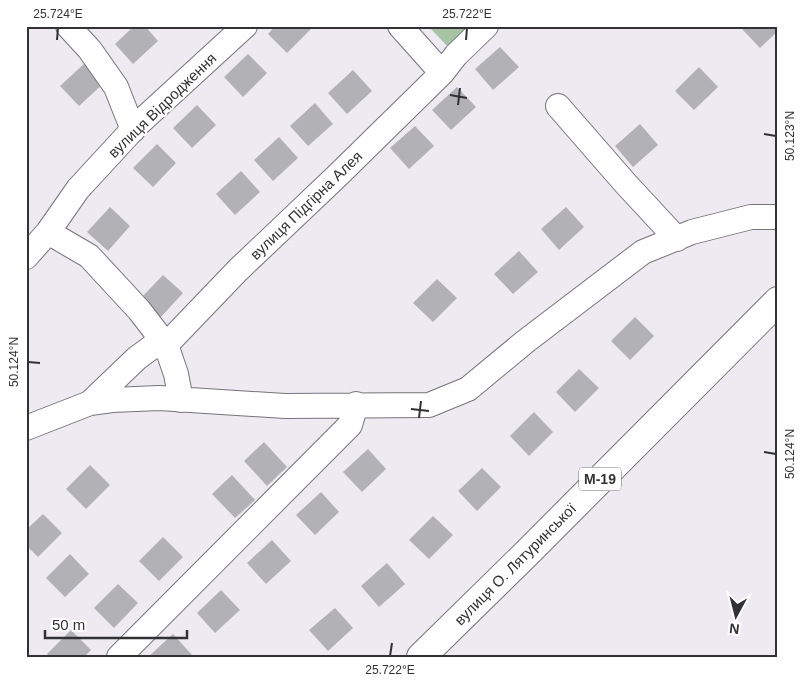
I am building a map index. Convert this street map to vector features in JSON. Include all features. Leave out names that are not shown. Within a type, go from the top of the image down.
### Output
[{"type":"highway","name":"вулиця О. Лятуринської","points":[[421,657],[778,301]]},
{"type":"street","points":[[68,26],[90,50],[116,87],[132,130]]},
{"type":"street","name":"вулиця Відродження","points":[[26,257],[48,232],[78,189],[132,130],[245,26]]},
{"type":"street","points":[[400,26],[442,72]]},
{"type":"street","name":"вулиця Підгірна Алея","points":[[166,345],[238,270],[337,176],[486,26]]},
{"type":"street","points":[[558,106],[677,239]]},
{"type":"street","points":[[26,428],[90,403],[122,400],[159,398],[285,406],[356,404],[429,405],[468,389],[526,341],[643,252],[692,232],[751,217],[778,217]]},
{"type":"street","points":[[48,232],[89,256],[139,310],[166,345],[176,374],[180,400]]},
{"type":"street","points":[[90,403],[137,358],[152,347],[166,345]]},
{"type":"street","points":[[120,657],[350,425],[356,404]]},
{"type":"green space","points":[[428,26],[486,26],[456,55]]},
{"type":"building","points":[[134,26],[145,26],[158,41],[133,64],[115,44]]},
{"type":"building","points":[[275,26],[308,26],[311,29],[287,53],[268,34]]},
{"type":"building","points":[[742,26],[778,26],[778,31],[760,48],[741,28]]},
{"type":"building","points":[[500,47],[519,67],[493,90],[475,69]]},
{"type":"building","points":[[248,54],[267,73],[243,97],[224,77]]},
{"type":"building","points":[[85,63],[104,83],[79,106],[60,86]]},
{"type":"building","points":[[699,67],[718,87],[694,110],[675,91]]},
{"type":"building","points":[[353,70],[372,91],[347,114],[328,93]]},
{"type":"building","points":[[457,87],[476,107],[451,130],[432,110]]},
{"type":"building","points":[[315,103],[333,124],[308,146],[290,126]]},
{"type":"building","points":[[197,105],[216,125],[192,148],[173,128]]},
{"type":"building","points":[[640,124],[658,145],[633,167],[615,146]]},
{"type":"building","points":[[415,126],[434,146],[409,169],[390,148]]},
{"type":"building","points":[[279,137],[298,158],[273,181],[254,160]]},
{"type":"building","points":[[157,144],[176,163],[153,187],[133,168]]},
{"type":"building","points":[[241,171],[260,192],[235,215],[216,194]]},
{"type":"building","points":[[110,207],[130,226],[108,251],[87,232]]},
{"type":"building","points":[[566,207],[584,227],[559,250],[541,229]]},
{"type":"building","points":[[519,251],[538,272],[513,294],[494,274]]},
{"type":"building","points":[[163,275],[183,293],[160,318],[140,299]]},
{"type":"building","points":[[437,279],[457,298],[433,322],[413,303]]},
{"type":"building","points":[[635,317],[654,336],[630,360],[611,341]]},
{"type":"building","points":[[579,369],[599,388],[575,412],[556,392]]},
{"type":"building","points":[[534,412],[553,432],[529,456],[510,436]]},
{"type":"building","points":[[264,442],[287,467],[267,486],[244,461]]},
{"type":"building","points":[[368,449],[386,469],[362,492],[343,472]]},
{"type":"building","points":[[90,465],[110,485],[86,509],[66,489]]},
{"type":"building","points":[[482,468],[501,487],[477,511],[458,491]]},
{"type":"building","points":[[232,475],[255,500],[235,518],[212,494]]},
{"type":"building","points":[[321,492],[339,512],[315,535],[296,515]]},
{"type":"building","points":[[43,514],[62,533],[38,557],[26,545],[26,530]]},
{"type":"building","points":[[433,516],[453,535],[429,559],[409,540]]},
{"type":"building","points":[[163,537],[183,557],[159,581],[139,561]]},
{"type":"building","points":[[272,540],[291,561],[266,584],[247,563]]},
{"type":"building","points":[[70,554],[89,574],[65,597],[46,578]]},
{"type":"building","points":[[387,563],[405,584],[379,607],[361,586]]},
{"type":"building","points":[[118,584],[138,603],[114,628],[94,608]]},
{"type":"building","points":[[221,590],[240,610],[215,633],[197,613]]},
{"type":"building","points":[[335,608],[353,628],[328,651],[309,630]]},
{"type":"building","points":[[71,630],[91,650],[84,657],[50,657],[47,654]]},
{"type":"building","points":[[173,634],[192,655],[190,657],[148,657]]}]
